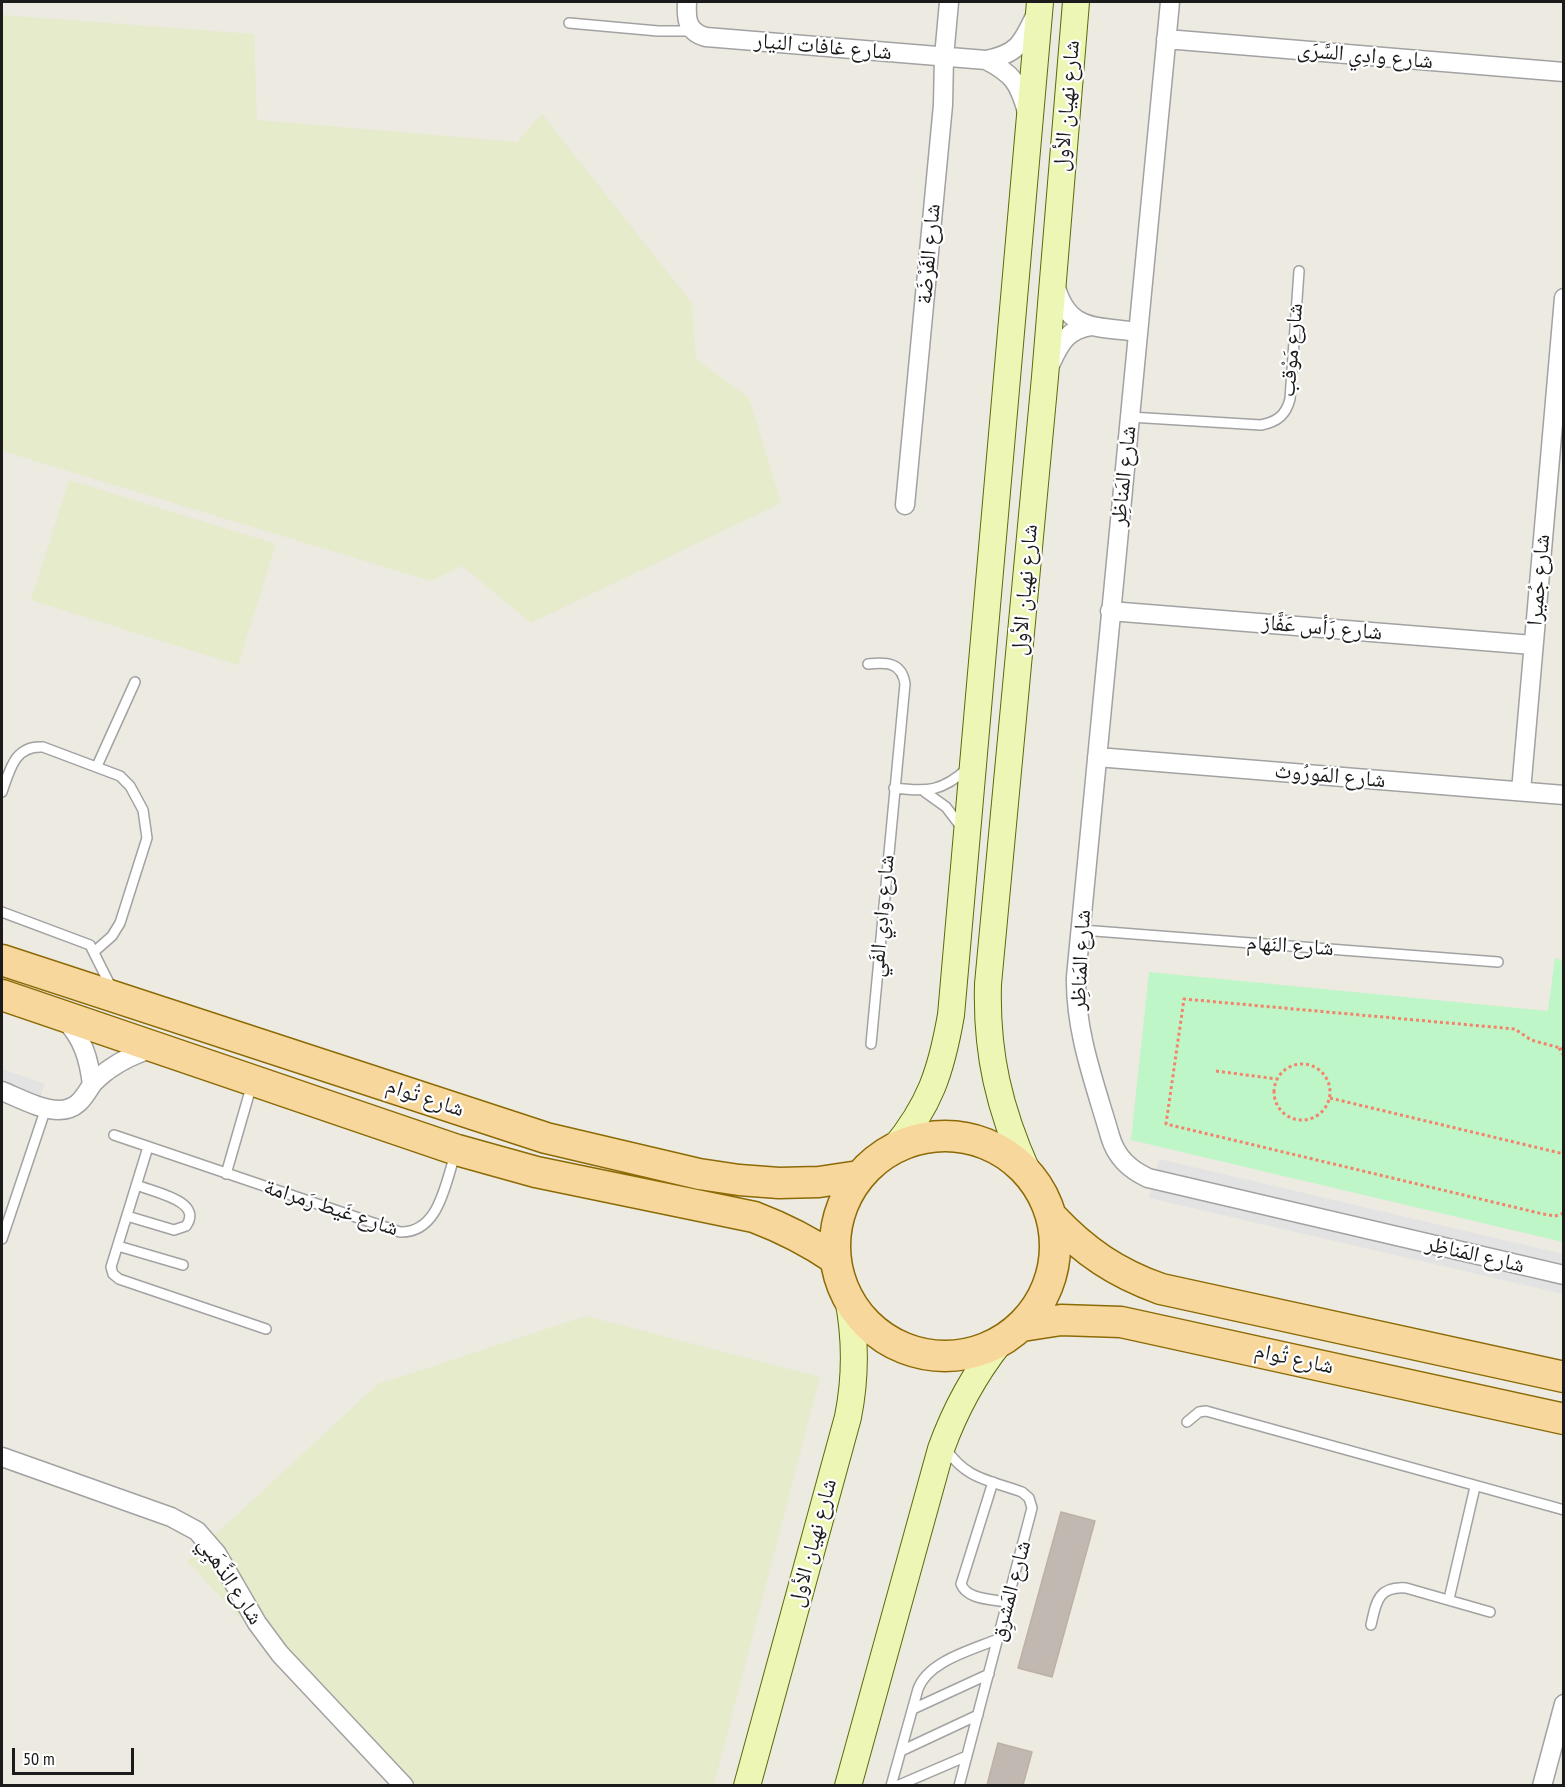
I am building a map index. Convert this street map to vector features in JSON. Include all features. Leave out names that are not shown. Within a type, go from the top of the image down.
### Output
[{"type":"main road","name":"شارع نهيان الأول","points":[[1028,1173],[1003,1112],[995,1080],[987,1014],[988,984],[1045,377],[1076,2]]},
{"type":"main road","name":"شارع نهيان الأول","points":[[893,1150],[912,1127],[927,1101],[946,1045],[951,1015],[1040,3]]},
{"type":"main road","name":"شارع تُوام","points":[[2,960],[546,1138],[699,1174],[739,1180],[799,1183],[859,1176]]},
{"type":"main road","name":"شارع تُوام","points":[[2,995],[457,1150],[536,1172],[754,1217],[783,1228],[810,1242],[835,1259]]},
{"type":"main road","points":[[848,1785],[942,1444],[972,1382],[1042,1299],[1052,1276],[1056,1251],[1052,1217],[1047,1201],[1028,1173],[999,1150],[982,1142],[946,1136],[910,1142],[880,1157],[859,1176]]},
{"type":"main road","name":"شارع تُوام","points":[[859,1176],[839,1215],[835,1236],[838,1275],[848,1298],[865,1323],[881,1336],[919,1353],[939,1356],[981,1351],[1011,1334],[1061,1320],[1121,1322],[1562,1419]]},
{"type":"main road","name":"شارع تُوام","points":[[1052,1217],[1071,1237],[1105,1263],[1136,1280],[1161,1289],[1563,1377]]},
{"type":"main road","name":"شارع نهيان الأول","points":[[747,1785],[848,1417],[855,1358],[848,1298]]},
{"type":"street","points":[[687,2],[687,20],[693,31]]},
{"type":"street","name":"شارع الفَرْضَة","points":[[905,506],[943,105],[949,2]]},
{"type":"street","name":"شارع المَناظِر","points":[[1170,2],[1076,977],[1076,1004],[1080,1030],[1113,1148],[1137,1173],[1159,1181],[1563,1275]]},
{"type":"street","name":"شارع غافات النيار","points":[[693,31],[706,37],[986,60],[1006,55],[1023,41],[1040,3]]},
{"type":"street","name":"شارع وادِي السَّرَى","points":[[1166,39],[1563,72]]},
{"type":"street","name":"شارع غافات النيار","points":[[986,60],[1003,69],[1018,84],[1030,125]]},
{"type":"street","points":[[1052,273],[1058,297],[1065,310],[1077,320],[1091,326],[1138,332]]},
{"type":"street","name":"شارع جُميرا","points":[[1521,791],[1563,298]]},
{"type":"street","points":[[1045,377],[1061,341],[1071,332],[1091,326]]},
{"type":"street","name":"شارع رَأس عَفَّاز","points":[[1110,611],[1533,645]]},
{"type":"street","name":"شارع المَورُوث","points":[[1097,757],[1563,795]]},
{"type":"street","points":[[61,1016],[84,1046],[92,1085]]},
{"type":"street","points":[[2,1091],[46,1108],[61,1110],[71,1108],[81,1102],[92,1085],[120,1062],[154,1047]]},
{"type":"street","name":"شارع الذَّهَبِي","points":[[2,1457],[171,1517],[197,1531],[218,1554],[257,1623],[280,1654],[404,1785]]},
{"type":"street","points":[[1542,1785],[1563,1704]]},
{"type":"lane","points":[[569,23],[693,31]]},
{"type":"lane","name":"شارع مَوْقب","points":[[1130,417],[1261,425],[1280,418],[1290,399],[1299,271]]},
{"type":"lane","name":"شارع وادِي الفَي","points":[[868,664],[891,664],[899,669],[904,679],[871,1044]]},
{"type":"lane","points":[[97,766],[135,682]]},
{"type":"lane","points":[[2,792],[16,756],[29,748],[43,747],[120,776],[130,786],[143,810],[147,838],[120,923],[112,936],[95,951]]},
{"type":"lane","points":[[925,792],[957,778],[974,762]]},
{"type":"lane","points":[[894,788],[925,792],[946,807],[962,828],[967,840]]},
{"type":"lane","points":[[2,912],[86,942],[95,951],[103,972],[119,999]]},
{"type":"lane","name":"شارع النَهام","points":[[1082,930],[1498,962]]},
{"type":"lane","points":[[226,1174],[253,1080]]},
{"type":"lane","points":[[2,1239],[46,1108]]},
{"type":"lane","name":"شارع غَيط رَمرامة","points":[[114,1135],[393,1231],[407,1232],[421,1228],[431,1218],[457,1150]]},
{"type":"lane","points":[[148,1147],[111,1267],[113,1274],[116,1278],[266,1329]]},
{"type":"lane","points":[[127,1216],[174,1230],[186,1226],[190,1218],[189,1208],[182,1202],[137,1185]]},
{"type":"lane","points":[[118,1246],[183,1265]]},
{"type":"lane","points":[[1187,1422],[1199,1412],[1206,1411],[1563,1510]]},
{"type":"lane","name":"شارع المَشرِق","points":[[942,1444],[953,1460],[966,1472],[1022,1492],[1029,1498],[1032,1508],[960,1785]]},
{"type":"lane","points":[[993,1482],[961,1584],[969,1594],[1008,1602]]},
{"type":"lane","points":[[1449,1599],[1475,1487]]},
{"type":"lane","points":[[1371,1625],[1380,1595],[1396,1587],[1449,1599],[1490,1612]]},
{"type":"lane","points":[[891,1785],[920,1683],[929,1671],[998,1639]]},
{"type":"lane","points":[[913,1710],[989,1674]]},
{"type":"lane","points":[[901,1751],[978,1715]]},
{"type":"lane","points":[[897,1785],[967,1756]]},
{"type":"path","points":[[1563,1056],[1561,1048],[1531,1040],[1515,1029],[1184,999],[1166,1124],[1543,1214],[1555,1216],[1563,1213]]},
{"type":"path","points":[[1295,1065],[1311,1066],[1324,1075],[1330,1089],[1330,1098],[1316,1117],[1309,1120],[1293,1119],[1280,1110],[1276,1103],[1274,1095],[1277,1079],[1295,1065]]},
{"type":"path","points":[[1216,1071],[1277,1079]]},
{"type":"path","points":[[1330,1098],[1563,1154]]},
{"type":"green space","points":[[3,15],[254,34],[257,120],[517,142],[542,114],[692,303],[696,359],[749,398],[781,503],[531,623],[462,566],[431,581],[2,451]]},
{"type":"green space","points":[[69,480],[276,544],[238,665],[31,600]]},
{"type":"green space","points":[[1555,958],[1564,961],[1563,1242],[1131,1140],[1149,972],[1548,1011]]},
{"type":"green space","points":[[586,1316],[820,1377],[714,1785],[396,1785],[187,1561],[378,1384]]},
{"type":"shaded area","points":[[2,1069],[45,1084],[34,1114],[2,1102]]},
{"type":"shaded area","points":[[1159,1159],[1563,1254],[1563,1294],[1149,1198]]},
{"type":"building","points":[[1061,1512],[1095,1521],[1052,1677],[1018,1668]]},
{"type":"building","points":[[998,1743],[1032,1752],[1023,1785],[987,1785]]}]
